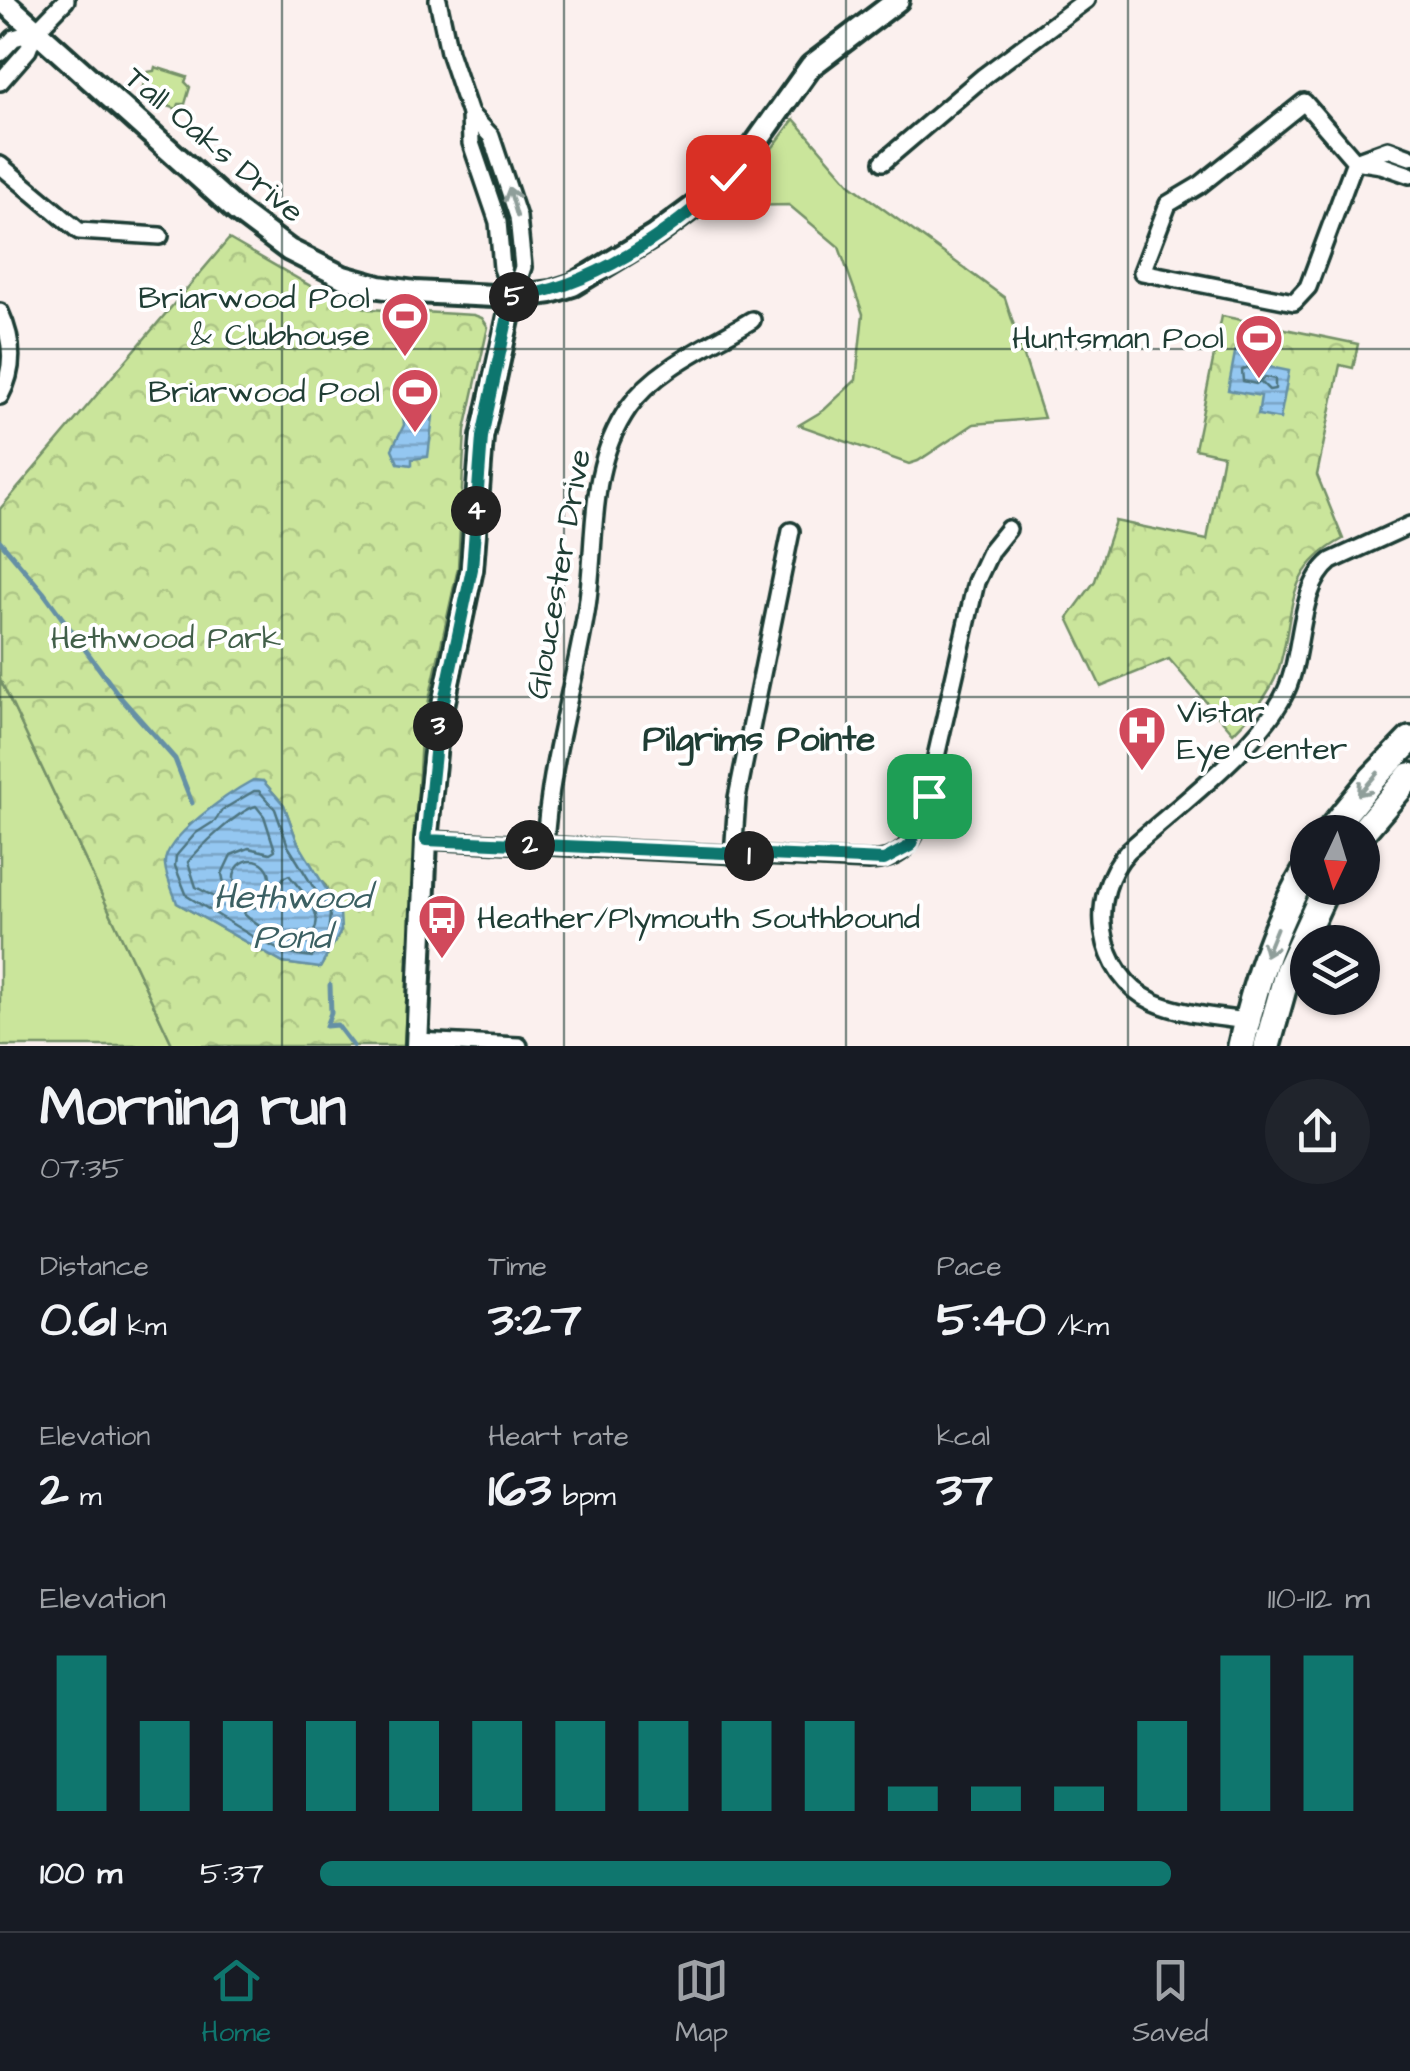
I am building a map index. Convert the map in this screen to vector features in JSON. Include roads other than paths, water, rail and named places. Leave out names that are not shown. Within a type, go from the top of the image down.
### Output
[{"type":"main road","points":[[1343,815],[1410,740]]},
{"type":"main road","points":[[1377,815],[1410,776]]},
{"type":"main road","points":[[1256,1035],[1268,948],[1290,903]]},
{"type":"main road","points":[[1256,1035],[1318,905]]},
{"type":"street","name":"Tall Oaks Drive","points":[[2,0],[237,211],[316,265],[380,287],[512,297],[551,292],[573,284],[642,244],[711,194],[746,157],[811,66],[898,0]]},
{"type":"street","points":[[0,82],[28,50],[35,32],[66,0]]},
{"type":"street","points":[[438,0],[449,52],[470,114],[472,143],[498,222],[502,268],[512,297],[482,437],[472,569],[437,734],[426,840],[417,1043],[519,1046]]},
{"type":"street","points":[[883,162],[984,76],[1086,0]]},
{"type":"street","points":[[0,53],[14,38],[35,32]]},
{"type":"street","points":[[1410,156],[1388,149],[1355,161],[1308,288],[1294,302],[1142,272],[1168,204],[1200,185],[1304,102],[1355,161],[1410,175]]},
{"type":"street","points":[[0,166],[79,231],[160,236]]},
{"type":"street","points":[[0,312],[11,354],[10,374],[0,396]]},
{"type":"street","name":"Gloucester Drive","points":[[544,846],[552,770],[586,611],[594,503],[606,446],[630,406],[648,386],[752,320]]},
{"type":"street","points":[[1256,1035],[1156,1003],[1130,985],[1106,946],[1102,915],[1105,888],[1128,850],[1250,741],[1272,716],[1292,676],[1312,586],[1322,568],[1410,525]]},
{"type":"street","points":[[426,840],[884,860],[910,846],[929,796],[976,582],[991,550],[1008,529]]},
{"type":"street","points":[[732,856],[737,798],[792,531]]},
{"type":"water","name":"Huntsman Pool","points":[[1238,337],[1264,342],[1260,365],[1289,371],[1280,419],[1258,415],[1261,396],[1228,390]]},
{"type":"water","name":"Briarwood Pool","points":[[402,405],[434,408],[428,457],[412,459],[412,465],[398,463],[392,449],[404,425]]},
{"type":"water","name":"Hethwood Pond","points":[[253,780],[263,781],[284,805],[297,841],[340,912],[341,931],[320,968],[283,963],[177,903],[170,884],[165,865],[174,842],[200,817]]},
{"type":"waterway","points":[[0,541],[120,697],[175,759],[192,803]]},
{"type":"waterway","points":[[330,985],[331,1013],[326,1026],[337,1025],[353,1046]]},
{"type":"place","name":"Briarwood Pool & Clubhouse","points":[[405,358]]},
{"type":"place","name":"Huntsman Pool","points":[[1259,380]]},
{"type":"place","name":"Briarwood Pool","points":[[415,434]]},
{"type":"place","name":"Vistar Eye Center","points":[[1142,772]]},
{"type":"place","name":"Heather/Plymouth Southbound","points":[[442,960]]},
{"type":"district","name":"Pilgrims Pointe","points":[[759,739]]},
{"type":"park label","name":"Hethwood Park","points":[[166,638]]}]
